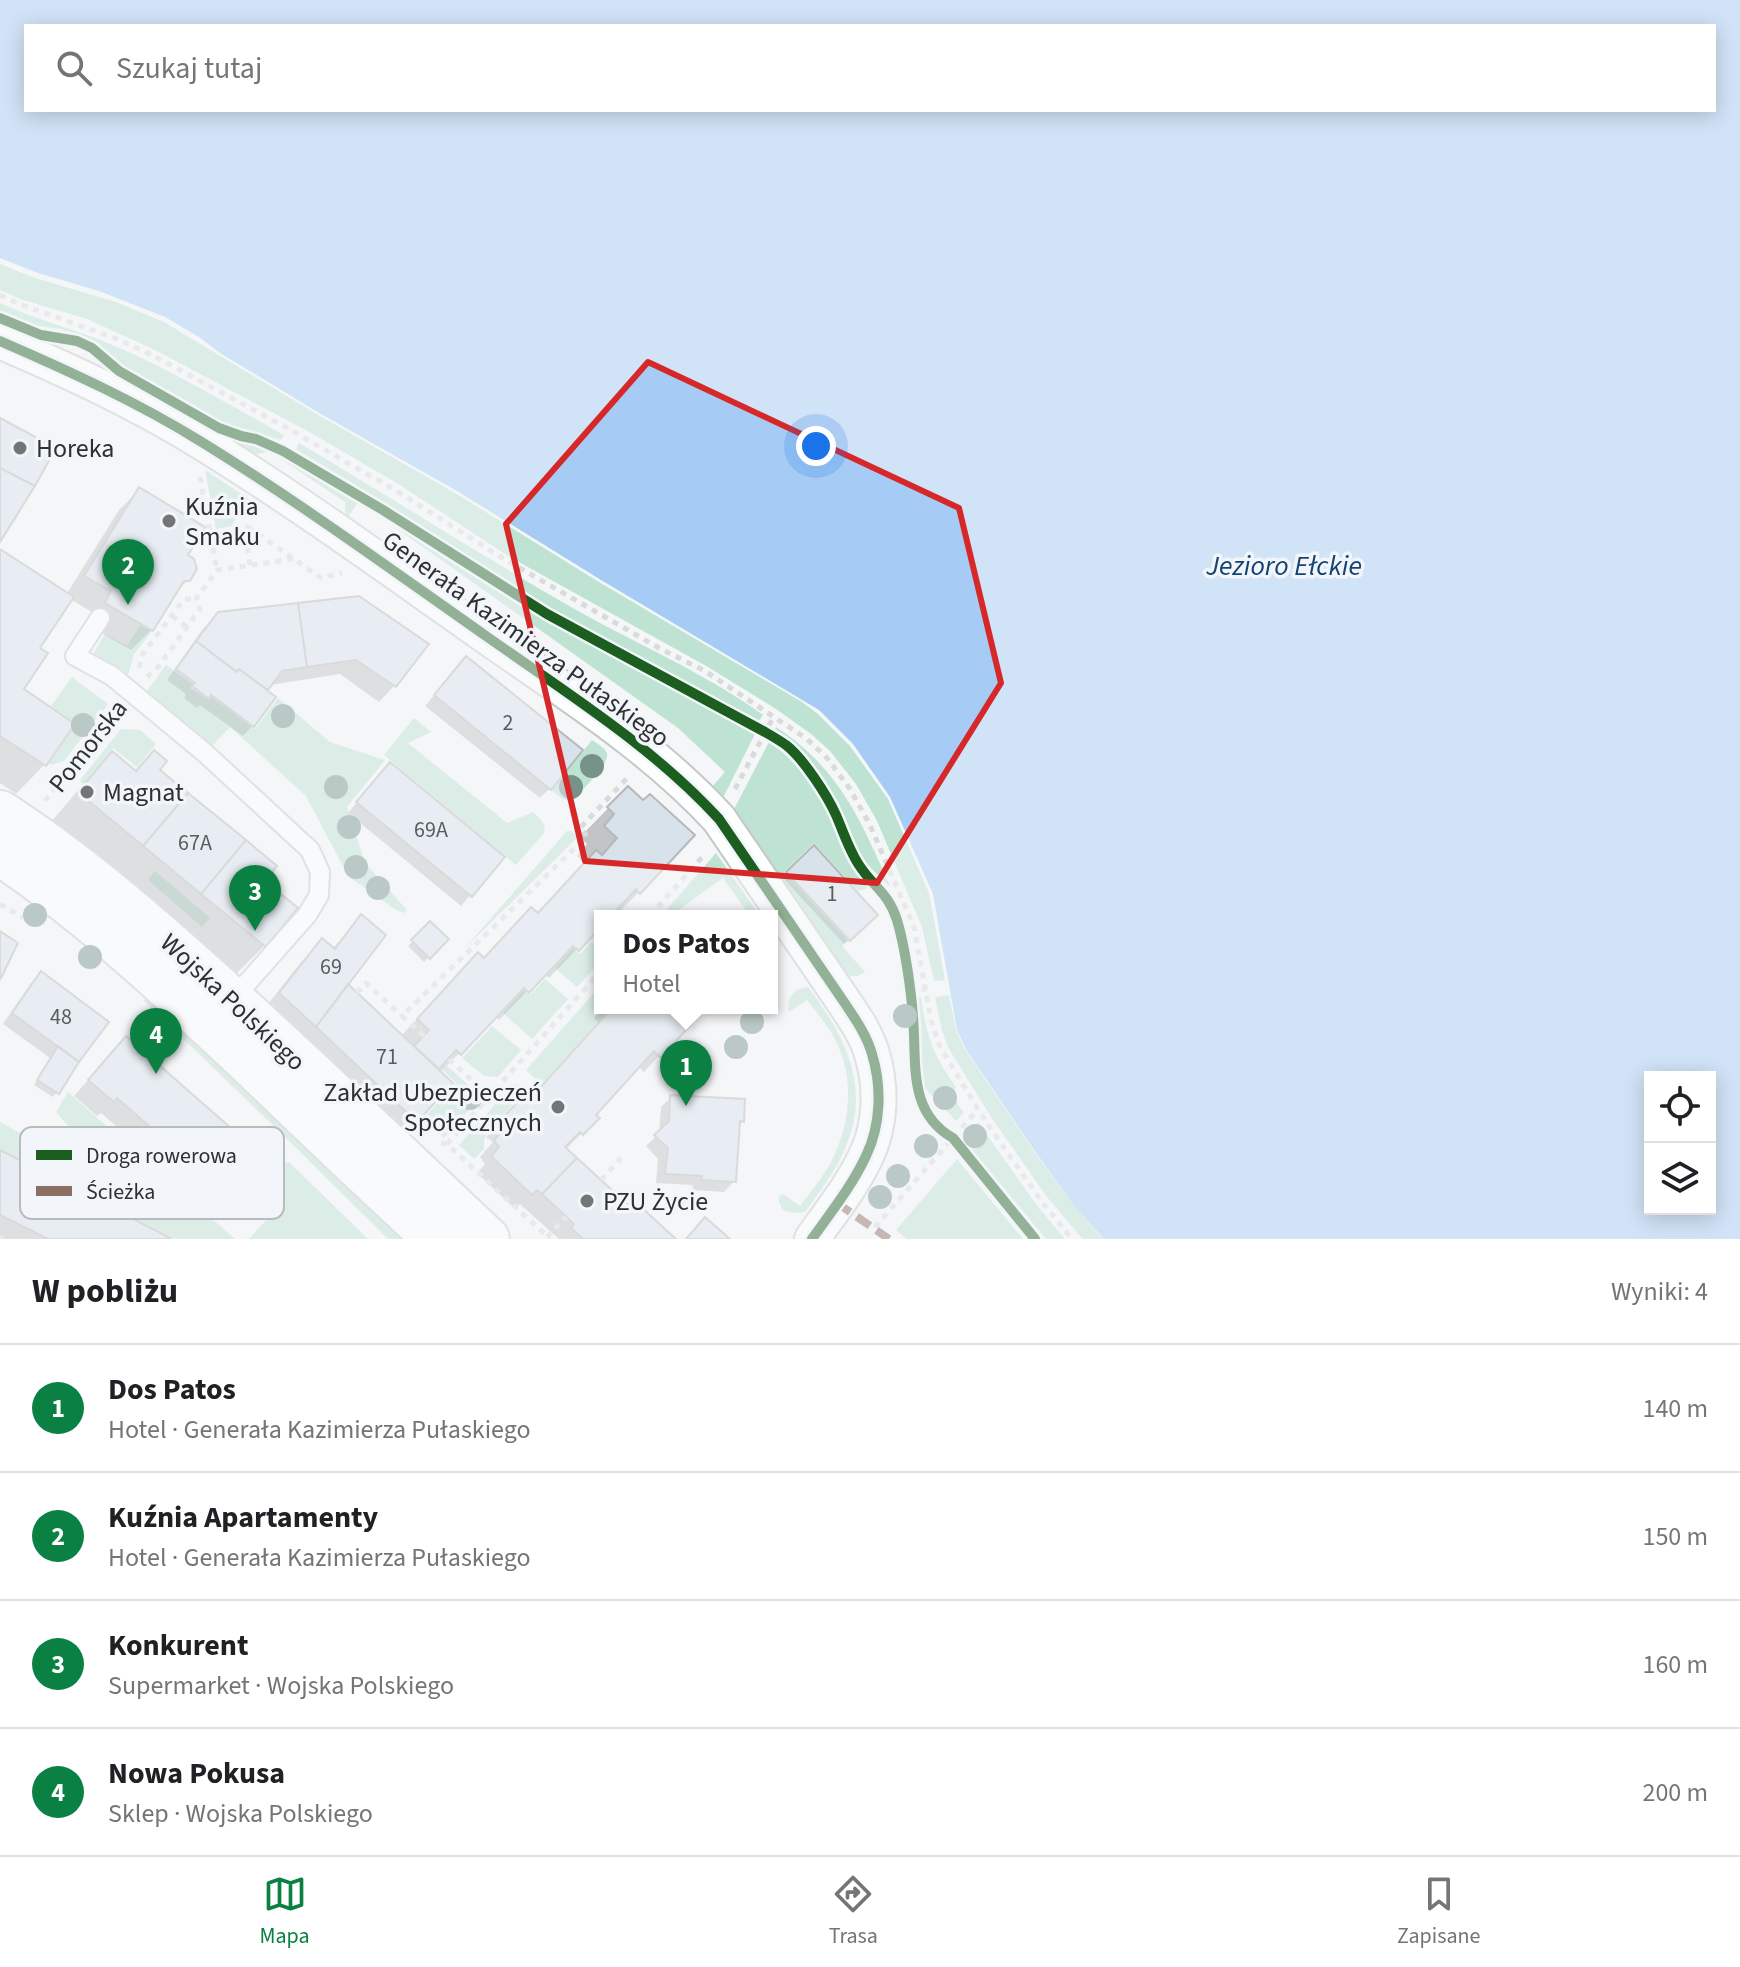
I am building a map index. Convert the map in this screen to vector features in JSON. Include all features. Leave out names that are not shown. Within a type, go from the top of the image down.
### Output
[{"type":"street","name":"Generała Kazimierza Pułaskiego","points":[[0,341],[69,371],[166,421],[342,534],[650,753],[719,819],[846,1005],[872,1053],[878,1105],[868,1154],[812,1239]]},
{"type":"street","name":"Wojska Polskiego","points":[[0,813],[38,838],[139,917],[487,1239]]},
{"type":"street","name":"Wojska Polskiego","points":[[0,853],[116,941],[436,1239]]},
{"type":"lane","points":[[100,618],[75,656],[112,676],[196,744],[310,850],[320,872],[319,895],[307,915],[232,1000]]},
{"type":"path","points":[[199,472],[217,570]]},
{"type":"path","points":[[211,537],[246,529],[250,565]]},
{"type":"path","points":[[196,599],[217,570],[294,559]]},
{"type":"path","points":[[143,654],[184,599],[196,599]]},
{"type":"path","points":[[158,667],[200,609],[196,599]]},
{"type":"path","points":[[172,616],[187,627]]},
{"type":"path","points":[[719,819],[760,730],[774,716]]},
{"type":"path","points":[[760,730],[776,739]]},
{"type":"path","points":[[402,1016],[587,836],[580,828],[636,769]]},
{"type":"path","points":[[655,910],[705,853]]},
{"type":"path","points":[[566,1217],[548,1238],[447,1144],[594,979]]},
{"type":"path","points":[[357,993],[366,983],[424,1036]]},
{"type":"path","points":[[911,1004],[909,985],[926,989]]},
{"type":"path","points":[[449,1059],[489,1096]]},
{"type":"path","points":[[875,1227],[978,1109]]},
{"type":"path","points":[[942,1132],[953,1138],[960,1148]]},
{"type":"path","points":[[601,1180],[623,1156]]},
{"type":"highlighted area","points":[[648,362],[959,508],[1001,683],[877,883],[585,861],[506,524]]},
{"type":"green space","points":[[0,264],[35,278],[116,302],[164,322],[455,493],[818,714],[850,746],[888,799],[929,893],[945,980],[934,981],[922,927],[877,821],[856,784],[830,751],[811,734],[708,667],[508,556],[400,485],[313,434],[157,351],[87,319],[0,290]]},
{"type":"green space","points":[[0,303],[137,356],[284,435],[281,440],[220,422],[122,366],[95,343],[61,329],[30,325],[0,311]]},
{"type":"green space","points":[[241,442],[270,450],[359,501],[346,520],[345,502],[269,451],[250,456],[239,449]]},
{"type":"green space","points":[[299,443],[537,587],[693,671],[763,715],[759,721],[550,608],[296,449]]},
{"type":"green space","points":[[205,470],[249,499],[231,526],[216,529]]},
{"type":"green space","points":[[392,525],[544,620],[755,734],[721,802],[709,790],[725,772],[678,728]]},
{"type":"green space","points":[[140,625],[152,631],[134,654],[128,675],[93,654],[105,634],[127,646]]},
{"type":"green space","points":[[166,665],[192,684],[190,688],[209,700],[211,697],[255,729],[278,698],[330,742],[385,760],[347,807],[365,863],[407,910],[404,913],[348,876],[306,796],[230,727],[212,746],[147,691]]},
{"type":"green space","points":[[72,677],[108,704],[64,761],[52,765],[49,763],[76,724],[51,706]]},
{"type":"green space","points":[[414,718],[431,732],[408,743],[507,823],[533,812],[542,821],[544,833],[516,865],[384,755]]},
{"type":"green space","points":[[776,727],[817,760],[833,779],[858,819],[891,888],[860,854],[840,808],[812,765],[775,730]]},
{"type":"green space","points":[[121,729],[140,730],[156,744],[137,767],[113,748],[82,786],[80,780]]},
{"type":"green space","points":[[592,740],[607,753],[604,764],[574,799],[562,798],[552,790]]},
{"type":"green space","points":[[769,742],[796,765],[818,795],[849,863],[869,888],[858,891],[814,843],[784,872],[848,941],[842,946],[865,972],[859,975],[843,973],[732,813]]},
{"type":"green space","points":[[567,831],[578,837],[465,948]]},
{"type":"green space","points":[[716,853],[756,910],[746,910],[723,878],[678,910],[666,910]]},
{"type":"green space","points":[[155,871],[210,918],[202,927],[148,880]]},
{"type":"green space","points":[[591,942],[594,945],[594,969],[577,987],[555,968],[573,948],[580,954]]},
{"type":"green space","points":[[545,979],[568,999],[532,1039],[503,1013],[523,990],[530,995]]},
{"type":"green space","points":[[808,987],[846,1050],[856,1094],[855,1117],[837,1165],[805,1212],[793,1213],[783,1210],[779,1196],[783,1194],[800,1206],[832,1160],[847,1111],[847,1077],[829,1029],[807,1000],[789,1012],[792,995]]},
{"type":"green space","points":[[594,993],[594,1014],[605,1014],[542,1085],[526,1070]]},
{"type":"green space","points":[[949,995],[956,1030],[966,1051],[1033,1150],[1103,1239],[1083,1239],[1080,1236],[1047,1197],[991,1117],[949,1049],[942,1031],[935,997]]},
{"type":"green space","points":[[921,997],[932,1044],[956,1087],[955,1098],[964,1113],[956,1121],[924,1087],[919,1064],[920,1017],[917,998]]},
{"type":"green space","points":[[152,999],[410,1239],[388,1239],[284,1136],[284,1127],[275,1127],[143,1000]]},
{"type":"green space","points":[[492,1026],[521,1050],[498,1077],[484,1076],[462,1058]]},
{"type":"green space","points":[[447,1066],[481,1096],[444,1138],[423,1119],[456,1083],[443,1070]]},
{"type":"green space","points":[[513,1084],[525,1092],[487,1132],[484,1149],[474,1159],[459,1145]]},
{"type":"green space","points":[[68,1092],[108,1127],[69,1127],[56,1112]]},
{"type":"green space","points":[[0,1122],[20,1133],[20,1159],[0,1149]]},
{"type":"green space","points":[[978,1122],[1065,1239],[1046,1239],[963,1139]]},
{"type":"green space","points":[[957,1159],[1023,1239],[907,1239],[896,1230]]},
{"type":"green space","points":[[289,1162],[368,1239],[249,1239],[267,1219],[284,1219],[284,1163]]},
{"type":"green space","points":[[136,1219],[212,1219],[235,1239],[175,1239]]},
{"type":"water","name":"Jezioro Ełckie","points":[[0,0],[1740,0],[1740,1239],[1104,1239],[1075,1207],[967,1051],[957,1030],[933,894],[890,797],[853,744],[819,710],[457,491],[321,414],[165,317],[0,258]]},
{"type":"building","points":[[0,418],[56,448],[35,486],[0,468]]},
{"type":"building","points":[[0,468],[35,486],[0,542]]},
{"type":"building","points":[[139,487],[205,527],[188,555],[194,559],[197,569],[190,581],[184,581],[153,631],[105,603],[111,591],[84,576]]},
{"type":"building","points":[[0,549],[74,597],[40,648],[48,653],[24,689],[75,724],[46,766],[0,736]]},
{"type":"building","points":[[359,596],[429,644],[396,687],[356,660],[307,667],[298,603]]},
{"type":"building","points":[[298,603],[307,667],[282,671],[268,690],[239,669],[237,672],[196,641],[218,612]]},
{"type":"building","points":[[196,641],[276,697],[254,727],[211,695],[209,699],[192,686],[195,683],[176,669]]},
{"type":"building","points":[[466,656],[583,750],[551,790],[434,695]]},
{"type":"building","points":[[154,750],[167,761],[160,770],[188,793],[143,846],[78,792],[112,751],[136,771]]},
{"type":"building","points":[[390,762],[505,857],[472,897],[356,802]]},
{"type":"building","points":[[628,786],[643,800],[650,794],[695,835],[640,894],[636,889],[617,910],[594,910],[594,935],[579,951],[573,946],[529,993],[524,988],[461,1055],[456,1050],[439,1069],[414,1046],[429,1030],[417,1019],[478,952],[484,958],[531,907],[538,913],[596,850],[602,855],[617,838],[604,826],[614,814],[607,807]]},
{"type":"building","points":[[188,793],[246,840],[201,894],[143,846]]},
{"type":"building","points":[[246,840],[277,866],[265,881],[298,908],[266,947],[201,894]]},
{"type":"building","points":[[814,845],[878,915],[850,941],[786,872]]},
{"type":"building","points":[[361,914],[386,935],[316,1027],[279,993],[322,938],[335,949]]},
{"type":"building","points":[[430,921],[449,939],[430,959],[411,940]]},
{"type":"building","points":[[0,931],[18,943],[0,980]]},
{"type":"building","points":[[41,971],[109,1022],[79,1062],[12,1013]]},
{"type":"building","points":[[348,984],[453,1083],[417,1122],[316,1027]]},
{"type":"building","name":"Zakład Ubezpieczeń Społecznych","points":[[607,1014],[701,1014],[661,1058],[654,1051],[596,1115],[600,1118],[565,1147],[577,1158],[542,1194],[537,1190],[532,1195],[491,1156],[499,1147],[494,1141],[506,1126],[500,1121],[525,1094],[530,1099]]},
{"type":"building","points":[[126,1036],[230,1127],[150,1127],[117,1098],[114,1102],[88,1080]]},
{"type":"building","points":[[58,1046],[79,1062],[59,1094],[37,1080]]},
{"type":"building","points":[[670,1095],[745,1099],[744,1122],[740,1121],[736,1182],[665,1174],[668,1148],[654,1135],[669,1121]]},
{"type":"building","points":[[0,1150],[20,1160],[20,1219],[133,1219],[172,1239],[48,1239],[0,1215]]},
{"type":"building","name":"PZU Życie","points":[[577,1158],[637,1213],[642,1208],[676,1239],[583,1239],[571,1228],[574,1224],[542,1194]]},
{"type":"building","name":"PZU Życie","points":[[705,1217],[730,1239],[686,1239]]},
{"type":"marked path","points":[[837,1203],[889,1239]]},
{"type":"cycle path","points":[[0,318],[41,335],[77,341],[92,348],[119,371],[219,428],[283,451],[547,614],[765,732],[793,751],[821,787],[855,859],[885,896],[897,920],[911,994],[915,1068],[921,1100],[938,1127],[953,1138],[1035,1239]]},
{"type":"cycle path","points":[[0,341],[152,413],[273,488],[608,722],[666,768],[719,819],[857,1022],[875,1067],[878,1106],[871,1144],[841,1199],[812,1239]]},
{"type":"place","name":"Horeka","points":[[20,448]]},
{"type":"place","name":"Kuźnia Smaku","points":[[169,521]]},
{"type":"place","name":"Kuźnia Apartamenty","points":[[128,605]]},
{"type":"place","name":"Magnat","points":[[87,792]]},
{"type":"place","name":"Konkurent","points":[[255,931]]},
{"type":"place","name":"Nowa Pokusa","points":[[156,1074]]},
{"type":"place","name":"Dos Patos","points":[[686,1106]]},
{"type":"place","name":"Zakład Ubezpieczeń Społecznych","points":[[558,1107]]},
{"type":"place","name":"PZU Życie","points":[[587,1201]]}]
